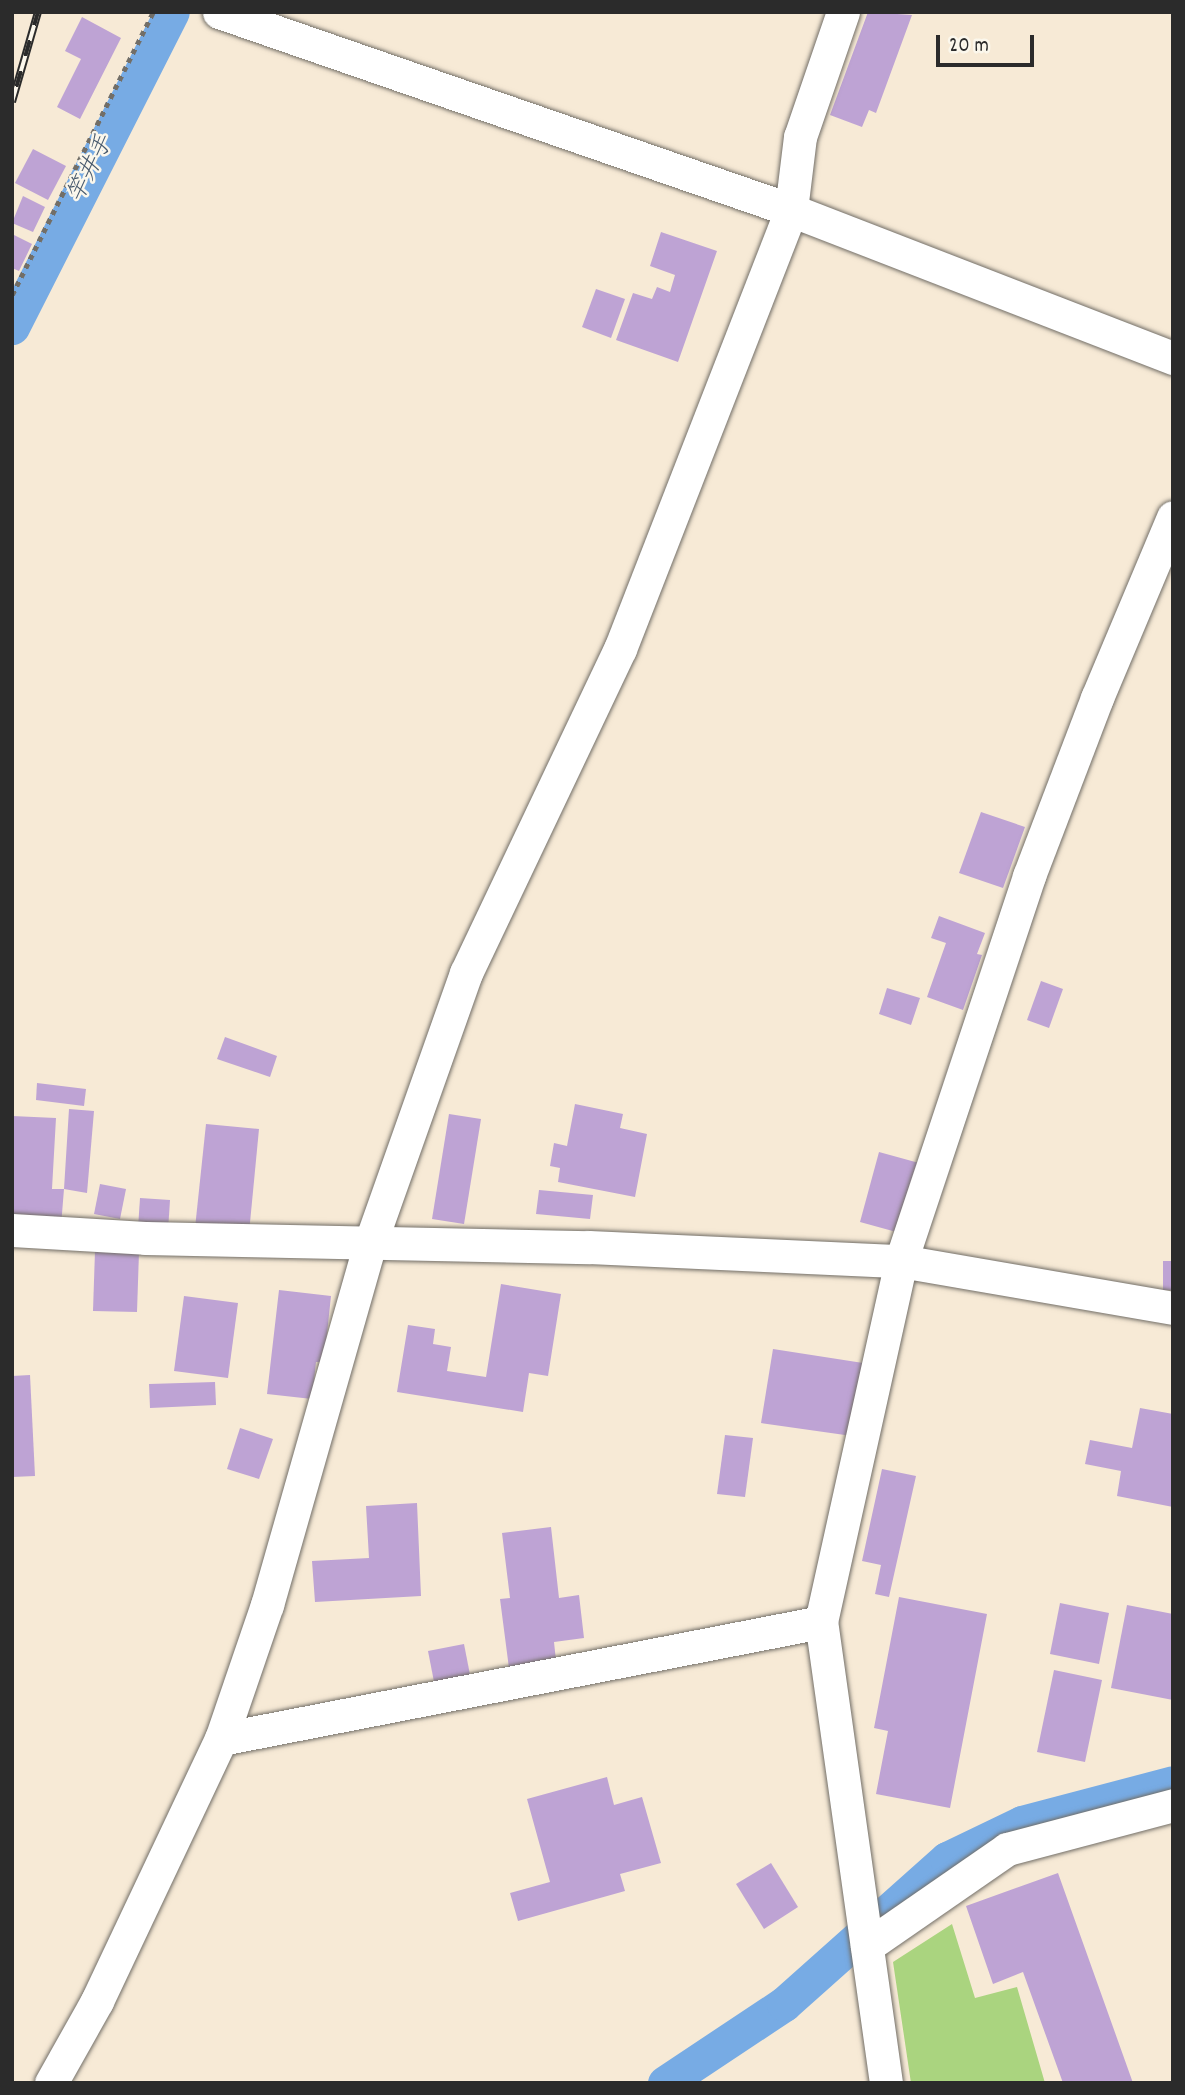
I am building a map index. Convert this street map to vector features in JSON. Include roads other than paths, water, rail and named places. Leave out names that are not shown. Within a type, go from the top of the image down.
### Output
[{"type":"street","points":[[219,12],[791,210],[1173,358]]},
{"type":"street","points":[[51,2083],[97,2001],[221,1739],[267,1605],[370,1244],[466,973],[620,649],[791,210],[800,137],[843,12]]},
{"type":"street","points":[[886,2083],[821,1622],[901,1261],[1029,876],[1097,698],[1173,517]]},
{"type":"street","points":[[12,1230],[145,1238],[589,1247],[901,1261],[1173,1308]]},
{"type":"street","points":[[221,1739],[821,1622]]},
{"type":"street","points":[[867,1946],[1007,1849],[1173,1805]]},
{"type":"waterway","name":"竿井手","points":[[12,327],[172,12]]},
{"type":"waterway","points":[[665,2083],[784,2004],[947,1859],[1022,1823],[1173,1783]]},
{"type":"railway","points":[[12,102],[38,12]]}]
